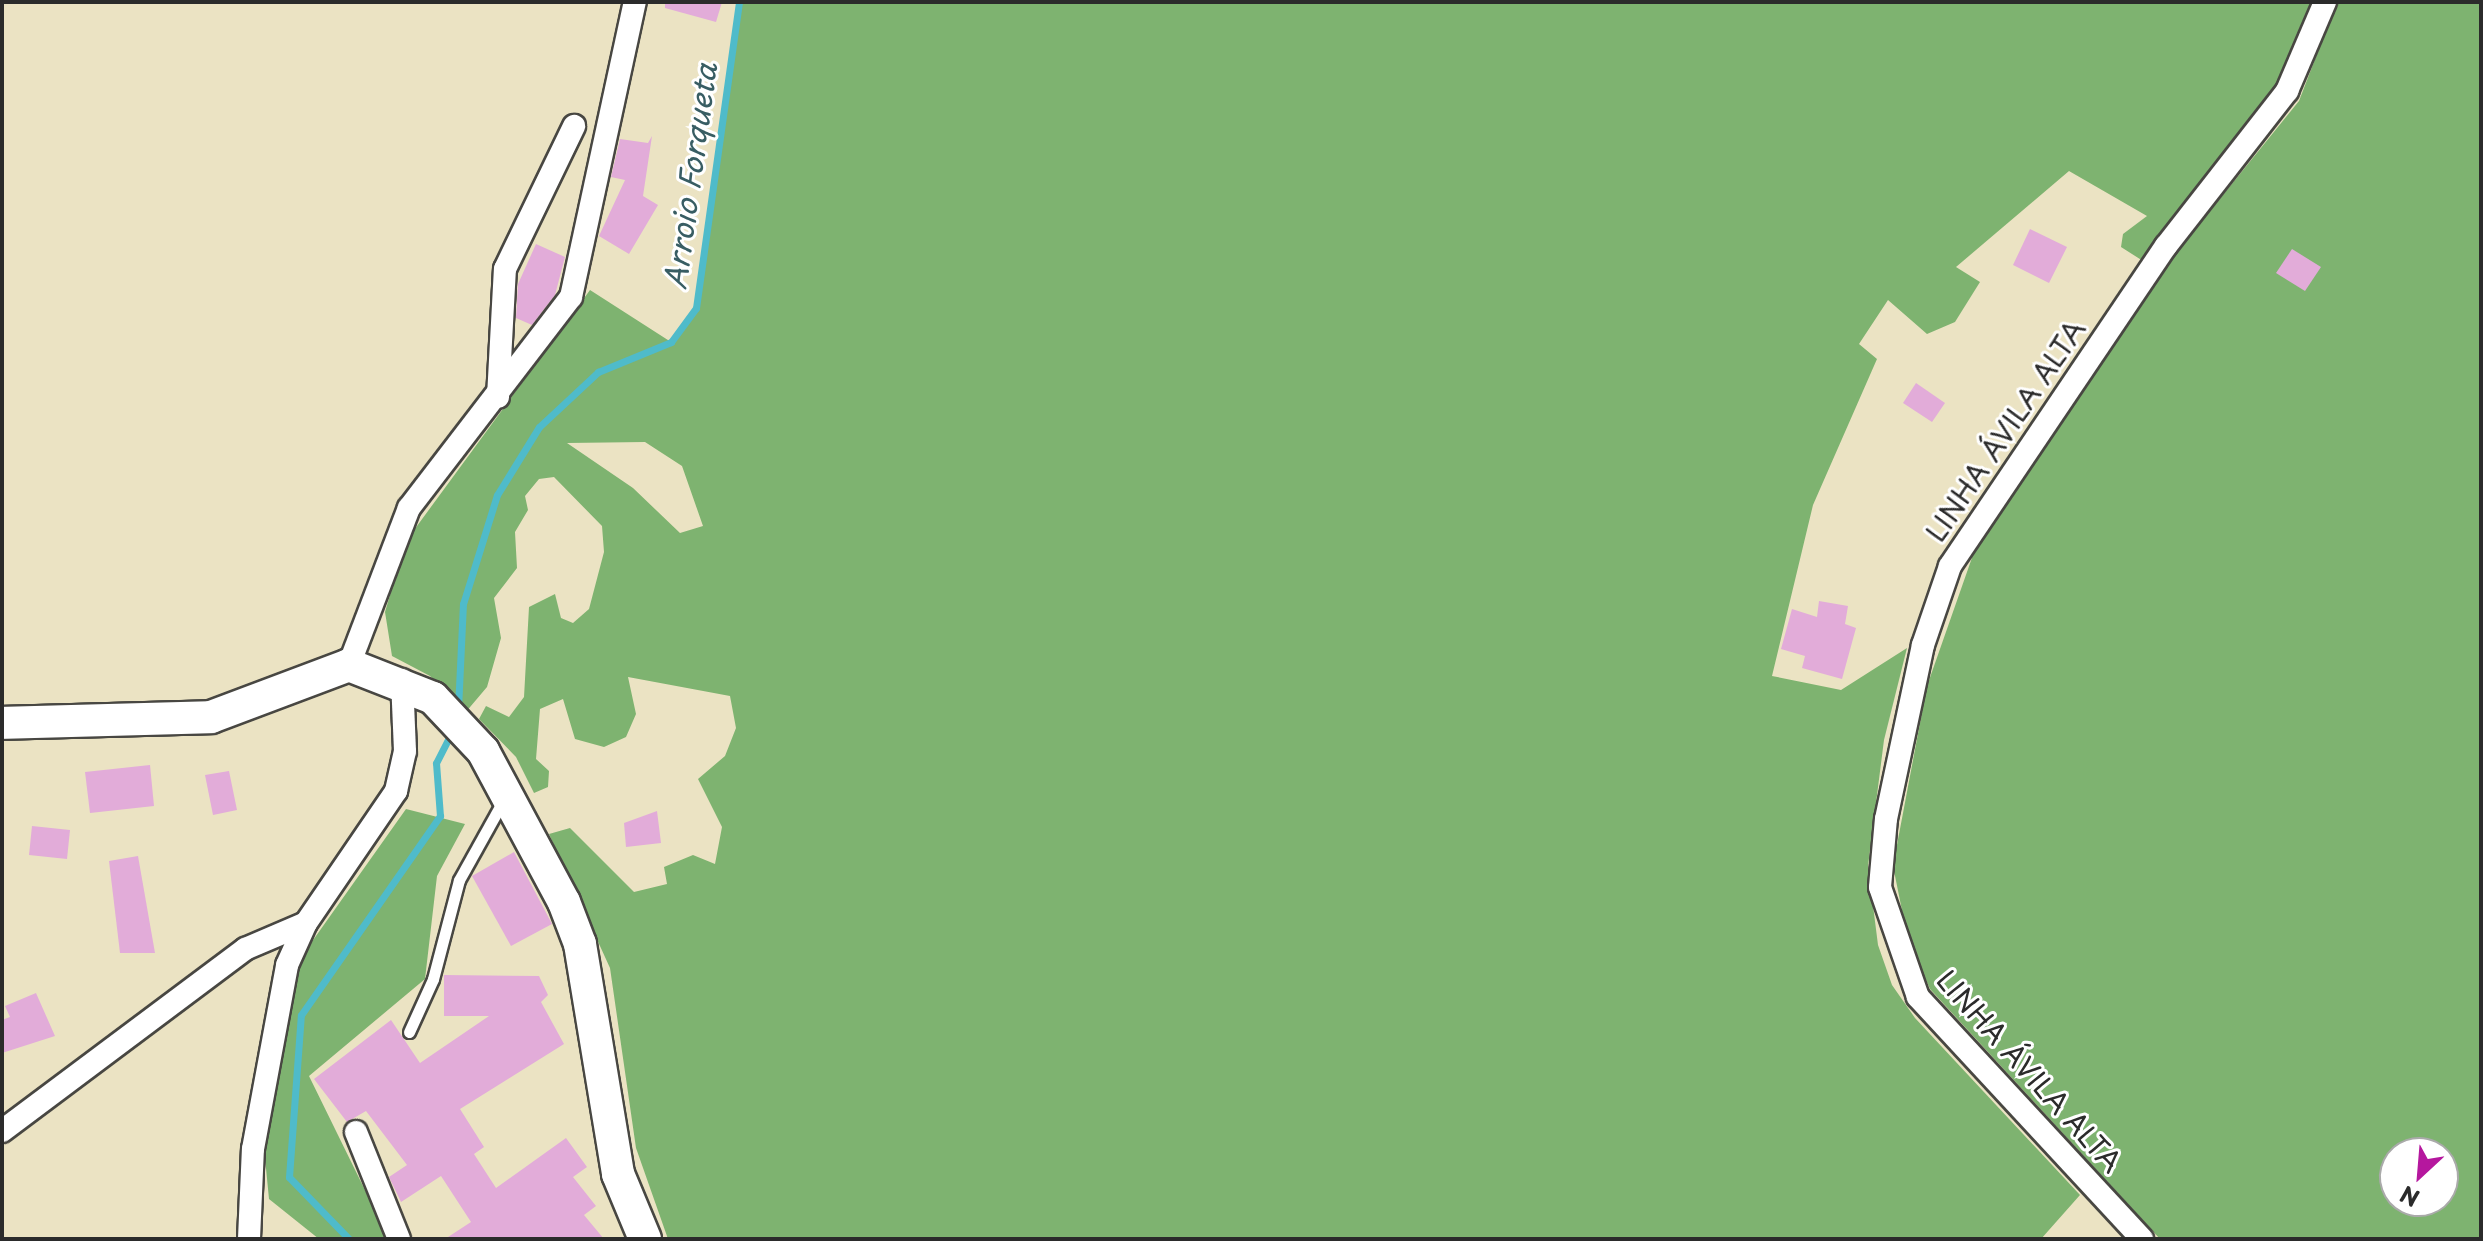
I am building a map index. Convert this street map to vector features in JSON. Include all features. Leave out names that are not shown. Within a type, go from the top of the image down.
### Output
[{"type":"street","points":[[349,665],[409,508],[498,397],[571,297],[635,2]]},
{"type":"street","name":"LINHA ÁVILA ALTA","points":[[2142,1239],[1918,997],[1880,887],[1886,819],[1923,645],[1962,544],[2166,246],[2266,124],[2305,57],[2325,2]]},
{"type":"street","points":[[498,397],[505,269],[574,126]]},
{"type":"street","points":[[2,723],[211,717],[349,665],[402,680],[433,698],[483,751],[508,793],[580,944],[618,1174],[645,1239]]},
{"type":"street","points":[[249,1239],[253,1149],[287,965],[306,923],[396,791],[405,751],[402,680]]},
{"type":"street","points":[[2,1131],[245,949],[306,923]]},
{"type":"street","points":[[356,1132],[399,1239]]},
{"type":"lane","points":[[409,1032],[433,979],[459,880],[508,793]]},
{"type":"green space","points":[[739,2],[2315,2],[2284,82],[2143,261],[2121,247],[2123,234],[2147,216],[2069,171],[1956,267],[1980,282],[1955,322],[1927,334],[1888,300],[1859,344],[1877,359],[1813,505],[1772,676],[1841,690],[1907,648],[1884,740],[1868,866],[1878,945],[1892,985],[1915,1018],[2080,1195],[2041,1239],[668,1239],[636,1148],[610,968],[549,834],[570,828],[634,892],[667,884],[664,867],[693,855],[715,864],[722,827],[698,779],[725,756],[736,728],[730,696],[628,677],[636,714],[626,737],[604,747],[575,739],[563,699],[540,709],[536,759],[549,771],[548,787],[534,793],[516,757],[479,719],[486,706],[509,717],[524,697],[529,607],[555,594],[561,618],[573,623],[589,609],[604,552],[602,526],[554,477],[539,479],[525,496],[528,510],[515,532],[517,568],[494,598],[501,638],[487,687],[465,713],[430,676],[392,656],[385,612],[406,541],[590,290],[671,342],[696,308]],"holes":[[[645,442],[682,466],[703,526],[680,533],[633,488],[567,443]]]},
{"type":"green space","points":[[2337,2],[2481,2],[2481,1239],[2160,1239],[1930,989],[1908,940],[1893,866],[1927,686],[1974,552],[2172,258],[2299,101]]},
{"type":"green space","points":[[406,809],[465,824],[437,876],[425,979],[309,1076],[389,1239],[319,1239],[269,1199],[264,1148],[294,967]]},
{"type":"building","points":[[665,2],[722,2],[716,22],[665,8]]},
{"type":"building","points":[[652,136],[643,196],[658,205],[629,254],[599,236],[625,180],[611,177],[620,139],[648,143]]},
{"type":"building","points":[[2030,229],[2067,247],[2049,283],[2013,265]]},
{"type":"building","points":[[536,244],[565,257],[555,295],[532,325],[516,318],[518,284]]},
{"type":"building","points":[[2292,249],[2321,267],[2305,291],[2276,273]]},
{"type":"building","points":[[1916,383],[1945,403],[1932,422],[1903,403]]},
{"type":"building","points":[[1819,601],[1848,606],[1845,624],[1856,628],[1842,679],[1802,668],[1805,656],[1781,649],[1792,609],[1817,617]]},
{"type":"building","points":[[150,765],[154,806],[90,813],[85,772]]},
{"type":"building","points":[[229,771],[237,810],[213,815],[205,775]]},
{"type":"building","points":[[657,811],[661,843],[626,847],[624,823]]},
{"type":"building","points":[[32,826],[70,830],[67,859],[29,855]]},
{"type":"building","points":[[514,852],[552,924],[511,946],[472,876]]},
{"type":"building","points":[[138,856],[155,953],[120,953],[109,861]]},
{"type":"building","points":[[444,975],[539,976],[548,995],[541,1002],[564,1044],[460,1109],[484,1147],[474,1154],[496,1188],[566,1138],[587,1167],[573,1177],[596,1206],[584,1215],[604,1239],[445,1239],[471,1222],[441,1176],[401,1202],[389,1177],[407,1165],[366,1111],[347,1122],[314,1079],[391,1020],[420,1063],[489,1016],[444,1016]]},
{"type":"building","points":[[36,993],[55,1036],[2,1053],[2,1020],[10,1017],[5,1006]]},
{"type":"waterway","name":"Arroio Forqueta","points":[[458,709],[463,604],[497,495],[539,427],[598,372],[671,342],[696,308],[739,2]]},
{"type":"waterway","name":"Arroio Forqueta","points":[[349,1239],[289,1177],[301,1015],[440,816],[436,763],[452,732]]}]
